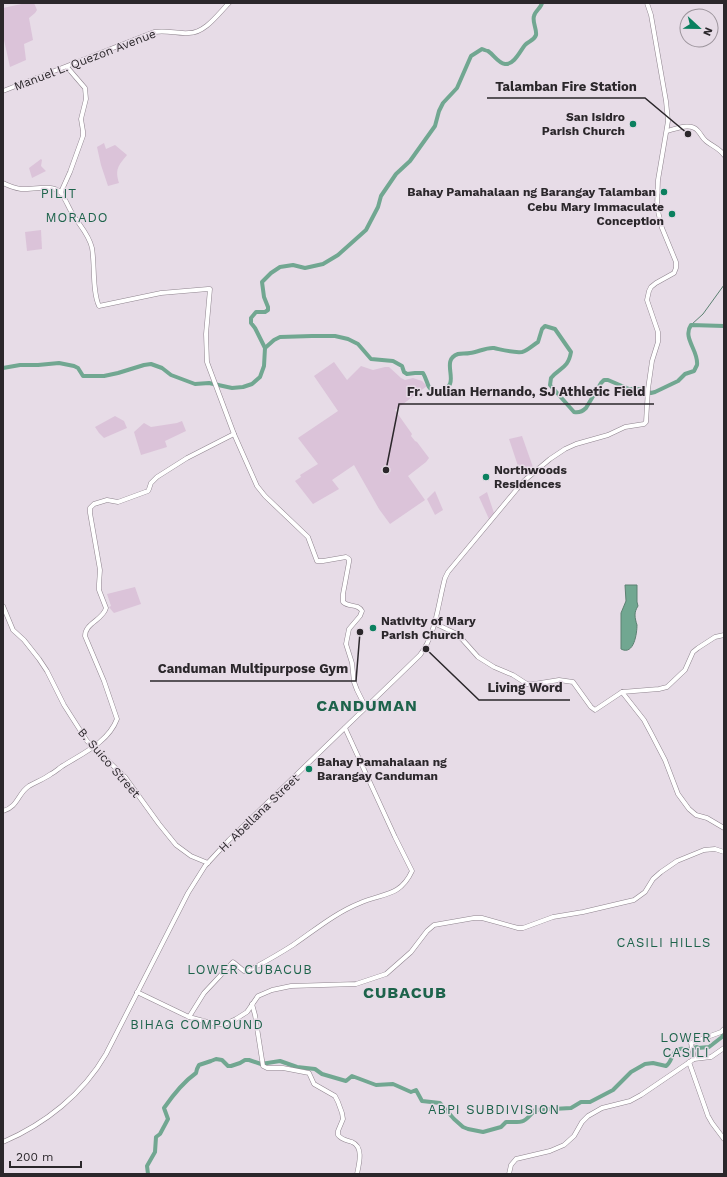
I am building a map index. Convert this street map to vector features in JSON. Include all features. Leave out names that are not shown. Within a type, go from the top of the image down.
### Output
[{"type":"street","name":"Manuel L. Quezon Avenue","points":[[3,92],[154,32],[164,31],[189,33],[198,31],[229,3]]},
{"type":"street","points":[[647,3],[651,15],[666,101],[668,121],[667,131],[684,127],[695,128],[704,139],[724,154]]},
{"type":"street","points":[[61,192],[83,136],[81,119],[86,97],[83,85],[67,67]]},
{"type":"street","name":"H. Abellana Street","points":[[3,1142],[24,1133],[52,1114],[67,1102],[92,1076],[104,1058],[186,897],[208,863],[232,837],[420,655],[427,645],[445,578],[448,572],[523,482],[550,459],[565,449],[576,444],[608,435],[626,426],[646,423],[648,389],[652,361],[658,342],[658,332],[647,300],[648,291],[656,283],[674,273],[676,268],[676,262],[662,228],[657,207],[658,178],[667,131]]},
{"type":"street","points":[[3,183],[10,187],[23,189],[55,189],[61,192],[72,214],[86,233],[92,248],[96,298],[99,306],[161,293],[210,289],[206,334],[207,362],[234,434],[257,486],[265,496],[308,537],[317,561],[346,557],[349,559],[343,592],[343,602],[347,605],[358,606],[362,611],[360,616],[349,629],[346,644],[352,663],[353,680],[366,708]]},
{"type":"street","points":[[3,811],[12,807],[27,787],[51,774],[93,747],[113,727],[117,719],[104,681],[85,636],[85,631],[104,613],[106,608],[99,590],[100,570],[90,508],[94,504],[107,500],[118,502],[148,491],[151,483],[156,477],[184,459],[234,434]]},
{"type":"street","name":"B. Suico Street","points":[[3,606],[13,630],[24,640],[39,659],[47,671],[64,705],[87,741],[125,777],[176,845],[191,856],[208,863]]},
{"type":"street","points":[[434,623],[455,633],[478,658],[527,684],[559,680],[573,682],[594,710],[600,708],[625,691],[660,690],[667,687],[685,670],[693,652],[715,637],[724,635]]},
{"type":"street","points":[[622,692],[644,720],[665,760],[678,794],[689,809],[696,815],[707,818],[724,828]]},
{"type":"street","points":[[189,1017],[204,993],[233,962],[243,970],[248,971],[287,948],[348,908],[369,899],[390,893],[400,887],[407,880],[412,871],[345,728]]},
{"type":"street","points":[[137,992],[189,1017],[215,1024],[225,1024],[236,1020],[247,1012],[258,996],[272,990],[291,986],[356,984],[386,974],[411,952],[427,931],[434,925],[482,918],[523,928],[553,917],[598,909],[634,900],[645,892],[653,879],[677,861],[704,850],[723,850]]},
{"type":"street","points":[[252,1004],[263,1064],[267,1068],[284,1068],[309,1073],[313,1083],[335,1096],[343,1119],[338,1135],[342,1139],[354,1142],[359,1149],[357,1174]]},
{"type":"street","points":[[694,1059],[691,1043],[721,1032],[724,1029]]},
{"type":"street","points":[[509,1174],[511,1165],[516,1159],[550,1151],[564,1145],[574,1136],[586,1117],[602,1108],[625,1103],[641,1095],[694,1059],[710,1057],[724,1048]]},
{"type":"street","points":[[689,1062],[708,1116],[724,1139]]},
{"type":"shaded area","points":[[26,3],[34,3],[37,10],[29,18],[33,40],[24,44],[26,60],[10,67],[3,40],[3,8]]},
{"type":"shaded area","points":[[104,143],[106,149],[115,145],[127,155],[121,162],[117,171],[119,183],[108,186],[97,147]]},
{"type":"shaded area","points":[[41,159],[41,166],[46,171],[32,178],[29,168]]},
{"type":"shaded area","points":[[41,230],[42,249],[27,251],[25,232]]},
{"type":"shaded area","points":[[334,362],[347,380],[361,366],[373,370],[389,367],[405,380],[413,378],[422,381],[427,386],[395,410],[412,434],[411,436],[429,458],[408,476],[425,500],[390,524],[379,509],[354,465],[332,480],[339,489],[313,504],[295,481],[301,477],[300,475],[318,464],[298,438],[338,411],[314,376]]},
{"type":"shaded area","points":[[115,416],[124,421],[127,428],[104,438],[95,427]]},
{"type":"shaded area","points":[[182,421],[186,431],[165,441],[167,447],[141,455],[134,432],[144,423],[151,427]]},
{"type":"shaded area","points":[[522,436],[534,470],[525,477],[519,469],[509,439]]},
{"type":"shaded area","points":[[435,491],[443,510],[435,515],[427,499]]},
{"type":"shaded area","points":[[487,492],[494,513],[489,519],[479,497]]},
{"type":"shaded area","points":[[625,585],[637,585],[638,606],[635,614],[637,625],[634,643],[632,647],[625,650],[621,649],[621,613],[626,601]]},
{"type":"shaded area","points":[[135,587],[141,604],[114,613],[109,607],[111,606],[107,594]]},
{"type":"waterway","points":[[265,348],[251,323],[251,318],[256,312],[265,312],[268,310],[262,282],[280,267],[293,265],[305,268],[323,264],[338,255],[366,230],[378,207],[381,196],[396,174],[410,161],[435,126],[443,103],[457,88],[471,56],[482,49],[488,51],[498,61],[505,64],[511,62],[526,44],[535,37],[534,16],[542,3]]},
{"type":"waterway","points":[[691,325],[703,314],[724,285]]},
{"type":"waterway","points":[[3,368],[20,365],[59,363],[78,368],[83,376],[104,376],[151,364],[162,368],[171,375],[195,384],[209,383],[232,388],[243,387],[252,384],[260,377],[264,366],[265,348],[274,340],[280,337],[335,336],[348,339],[358,344],[371,359],[393,361],[402,366],[404,372],[407,374],[423,373],[429,387],[434,391],[440,391],[446,389],[450,384],[450,363],[454,356],[491,348],[512,352],[522,352],[538,342],[542,329],[545,326],[555,329],[571,352],[570,358],[566,365],[551,378],[550,385],[574,412],[577,412],[586,408],[604,380],[608,380],[629,389],[640,389],[651,393],[678,381],[685,374],[694,371],[697,365],[696,355],[688,335],[691,325],[724,326]]},
{"type":"waterway","points":[[148,1174],[147,1166],[155,1152],[156,1137],[160,1134],[168,1119],[164,1108],[178,1089],[196,1073],[199,1065],[216,1059],[222,1060],[228,1066],[245,1060],[261,1064],[280,1061],[297,1067],[315,1069],[322,1074],[346,1081],[352,1076],[376,1085],[393,1084],[411,1092],[416,1090],[422,1101],[440,1103],[463,1127],[483,1132],[501,1127],[506,1122],[525,1120],[535,1110],[571,1108],[581,1102],[590,1102],[613,1090],[631,1072],[645,1064],[653,1063],[666,1066],[678,1049],[709,1047],[722,1037],[724,1033]]},
{"type":"place","name":"San Isidro Parish Church","points":[[633,124]]},
{"type":"place","name":"Talamban Fire Station","points":[[688,134]]},
{"type":"place","name":"Bahay Pamahalaan ng Barangay Talamban","points":[[664,192]]},
{"type":"place","name":"Cebu Mary Immaculate Conception","points":[[672,214]]},
{"type":"place","name":"Fr. Julian Hernando, SJ Athletic Field","points":[[386,470]]},
{"type":"place","name":"Northwoods Residences","points":[[486,477]]},
{"type":"place","name":"Nativity of Mary Parish Church","points":[[373,628]]},
{"type":"place","name":"Canduman Multipurpose Gym","points":[[360,632]]},
{"type":"place","name":"Living Word","points":[[426,649]]},
{"type":"place","name":"Bahay Pamahalaan ng Barangay Canduman","points":[[309,769]]},
{"type":"district","name":"PILIT","points":[[59,193]]},
{"type":"district","name":"MORADO","points":[[77,217]]},
{"type":"district","name":"CANDUMAN","points":[[367,705]]},
{"type":"district","name":"CASILI HILLS","points":[[664,942]]},
{"type":"district","name":"LOWER CUBACUB","points":[[250,969]]},
{"type":"district","name":"CUBACUB","points":[[405,992]]},
{"type":"district","name":"BIHAG COMPOUND","points":[[197,1024]]},
{"type":"district","name":"LOWER CASILI","points":[[686,1044]]},
{"type":"district","name":"ABPI SUBDIVISION","points":[[494,1109]]}]
